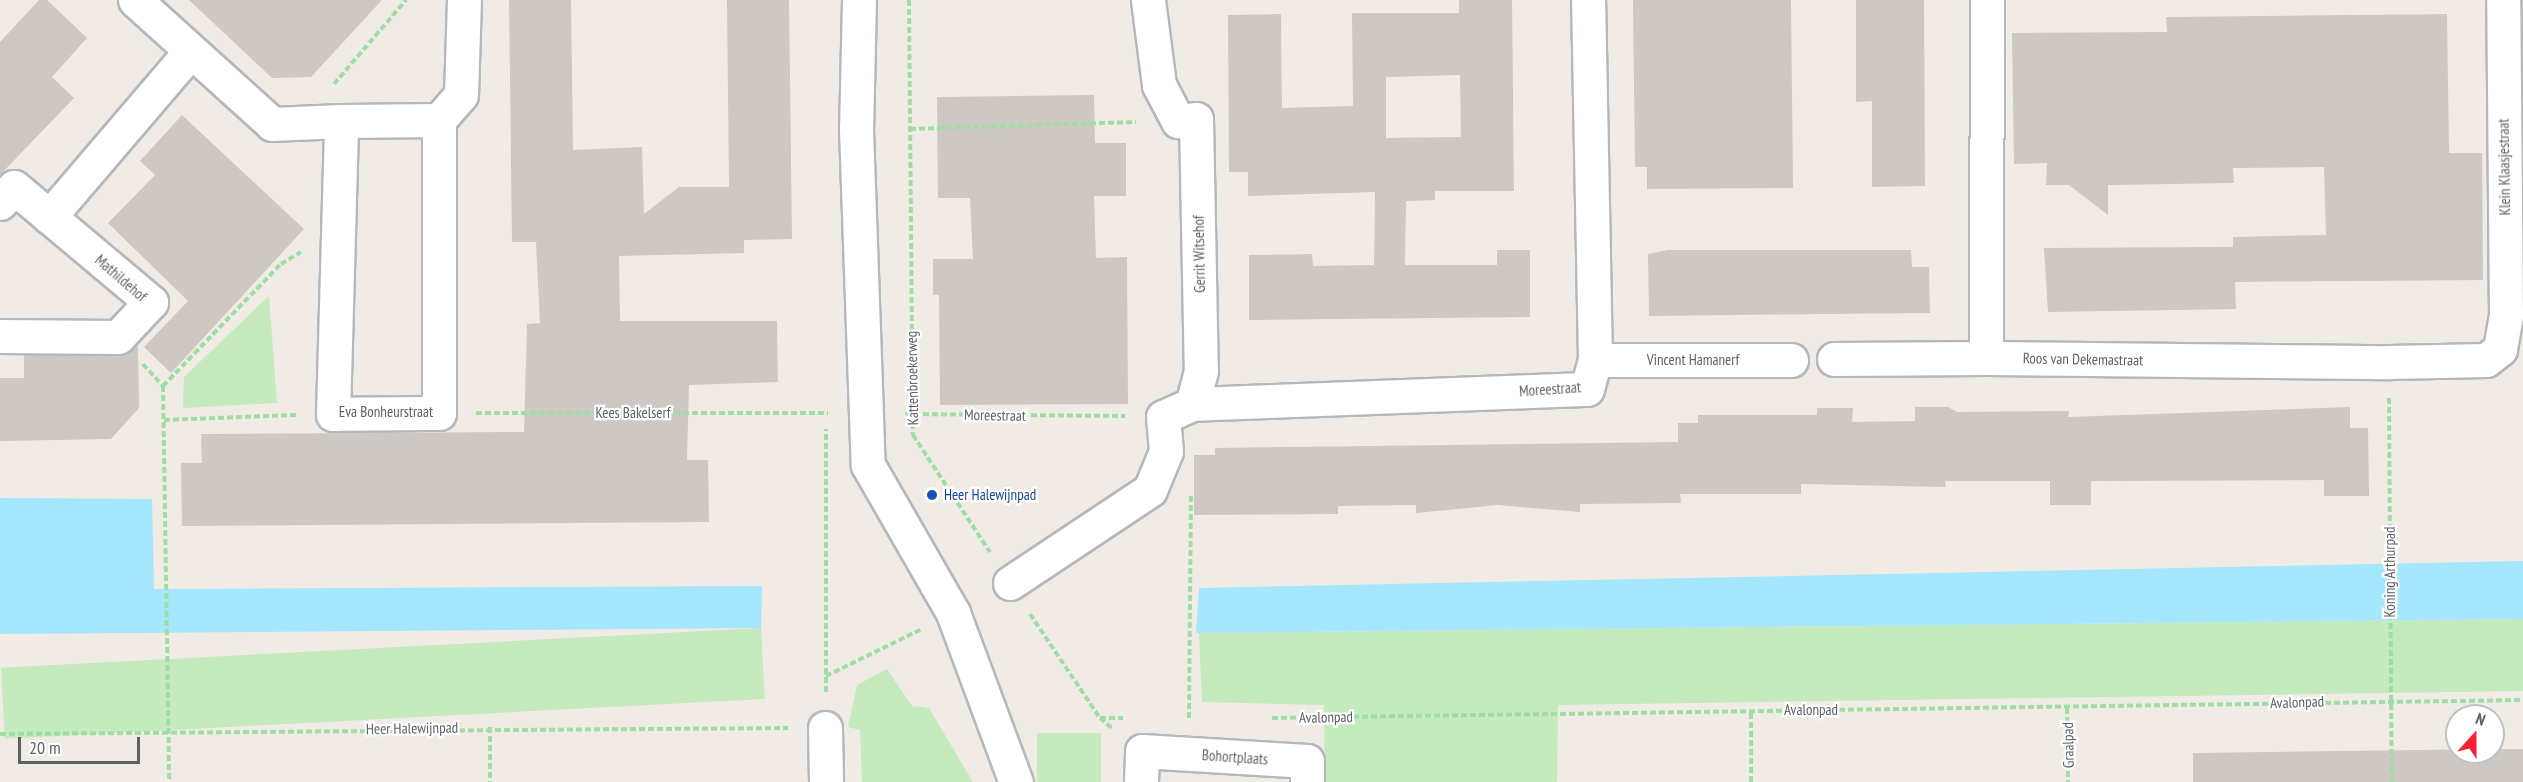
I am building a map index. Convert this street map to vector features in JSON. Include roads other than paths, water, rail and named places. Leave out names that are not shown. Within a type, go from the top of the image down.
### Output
[{"type":"street","points":[[135,0],[272,124],[439,120],[461,95],[464,0]]},
{"type":"street","points":[[859,0],[856,129],[868,465],[953,613],[1016,782]]},
{"type":"street","name":"Gerrit Witsehof","points":[[1148,0],[1159,85],[1178,121],[1196,120],[1201,371],[1177,410]]},
{"type":"street","name":"Moreestraat","points":[[1177,410],[1587,389],[1594,360],[1588,0]]},
{"type":"street","points":[[1834,359],[1986,358],[1987,0]]},
{"type":"street","name":"Klein Klaasjestraat","points":[[2503,0],[2514,316]]},
{"type":"street","points":[[49,217],[191,51]]},
{"type":"street","name":"Eva Bonheurstraat","points":[[341,121],[333,414],[439,413],[439,120]]},
{"type":"street","name":"Mathildehof","points":[[0,203],[14,187],[151,302],[118,337],[0,336]]},
{"type":"street","name":"Roos van Dekemastraat","points":[[1986,358],[2389,362],[2487,360],[2500,349],[2514,316]]},
{"type":"street","name":"Vincent Hamanerf","points":[[1594,360],[1791,360]]},
{"type":"street","points":[[1010,583],[1150,490],[1166,451],[1177,410]]},
{"type":"street","points":[[825,728],[826,782]]},
{"type":"street","name":"Bohortplaats","points":[[1142,767],[1307,761],[1308,782]]},
{"type":"water","points":[[0,498],[152,499],[154,589],[762,586],[761,628],[0,634]]},
{"type":"water","points":[[2523,561],[2523,619],[1196,633],[1199,588]]},
{"type":"place","name":"Heer Halewijnpad","points":[[932,495]]}]
